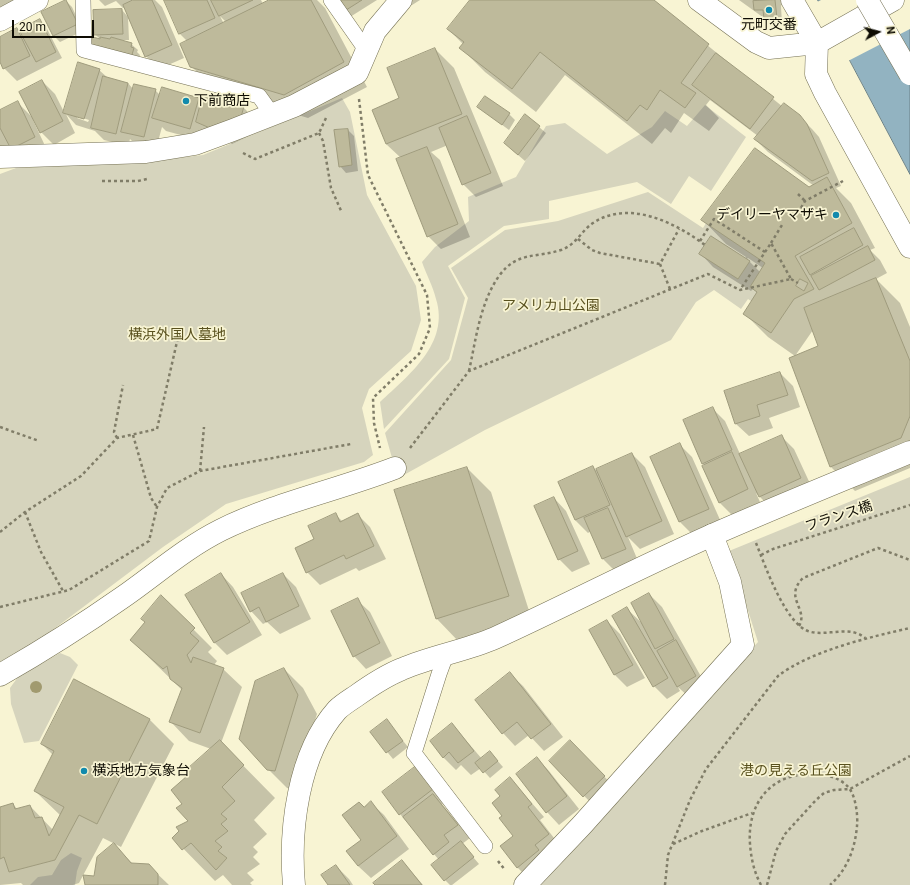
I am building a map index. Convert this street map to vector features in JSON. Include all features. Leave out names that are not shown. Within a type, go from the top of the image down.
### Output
[{"type":"main road","points":[[0,20],[37,0]]},
{"type":"main road","points":[[0,157],[138,152],[195,144],[294,106],[357,73],[375,31],[401,0]]},
{"type":"main road","points":[[700,0],[756,42],[769,48],[817,43],[893,0]]},
{"type":"main road","points":[[792,0],[817,43],[816,74],[819,81],[910,247]]},
{"type":"main road","points":[[867,0],[907,71]]},
{"type":"main road","points":[[294,885],[292,863],[294,820],[300,789],[312,754],[322,730],[338,709],[363,691],[402,669],[464,650],[495,638],[616,579],[712,535],[910,452]]},
{"type":"main road","points":[[0,675],[48,648],[124,596],[186,550],[220,530],[268,510],[390,470]]},
{"type":"main road","points":[[517,879],[582,825],[743,645],[730,582],[712,535]]},
{"type":"lane","points":[[83,0],[84,50],[259,96],[272,114]]},
{"type":"lane","points":[[330,0],[366,50]]},
{"type":"lane","points":[[446,655],[414,753],[485,846]]},
{"type":"path","points":[[357,73],[368,175],[427,295],[430,328],[419,354],[373,398],[374,423],[390,470]]},
{"type":"path","points":[[319,133],[323,141],[331,188],[342,213]]},
{"type":"path","points":[[798,214],[805,201],[842,182]]},
{"type":"path","points":[[798,194],[805,201]]},
{"type":"path","points":[[390,470],[469,371],[488,294],[499,276],[511,265],[526,256],[563,250],[578,239],[593,223],[609,215],[628,213],[662,219],[705,245]]},
{"type":"path","points":[[700,241],[714,219],[765,252]]},
{"type":"path","points":[[740,290],[782,225]]},
{"type":"path","points":[[660,264],[679,229]]},
{"type":"path","points":[[578,239],[600,253],[660,264]]},
{"type":"path","points":[[771,244],[791,279],[798,283]]},
{"type":"path","points":[[660,264],[670,289]]},
{"type":"path","points":[[469,371],[708,274],[740,290],[791,279]]},
{"type":"path","points":[[0,532],[25,512],[81,476],[117,438],[157,429],[179,333]]},
{"type":"path","points":[[117,438],[114,432],[123,385]]},
{"type":"path","points":[[0,427],[39,441]]},
{"type":"path","points":[[200,471],[204,427]]},
{"type":"path","points":[[133,434],[151,498],[157,507]]},
{"type":"path","points":[[0,607],[69,590],[149,541],[157,507],[167,488],[200,471],[351,444]]},
{"type":"path","name":"フランス橋","points":[[761,555],[773,549],[910,505]]},
{"type":"path","points":[[25,512],[42,552],[63,591]]},
{"type":"path","points":[[799,626],[801,617],[794,594],[797,585],[803,578],[878,548],[910,560]]},
{"type":"path","points":[[762,558],[782,601],[799,626],[811,632],[855,632],[865,638]]},
{"type":"path","points":[[665,885],[668,855],[690,800],[706,769],[778,676],[791,666],[865,638],[910,628]]},
{"type":"path","points":[[767,885],[776,851],[785,834],[824,793],[850,789],[910,756]]},
{"type":"path","points":[[761,885],[756,873],[751,850],[750,826],[752,813],[763,795],[771,787],[793,775],[802,774],[827,776],[840,781],[850,789],[857,820],[856,836],[845,867],[830,885]]},
{"type":"path","points":[[673,844],[702,831],[752,813]]},
{"type":"path","points":[[485,846],[517,879]]},
{"type":"green space","name":"横浜外国人墓地","points":[[342,98],[350,112],[367,195],[416,286],[421,320],[411,351],[369,389],[362,408],[373,455],[364,462],[226,504],[163,547],[42,638],[0,662],[0,174],[16,168],[142,162],[203,155]]},
{"type":"green space","points":[[705,105],[746,137],[711,191],[689,176],[671,204],[637,182],[549,201],[549,219],[504,226],[448,266],[465,298],[449,359],[384,429],[380,402],[403,381],[424,357],[432,344],[437,330],[439,315],[436,299],[422,262],[435,247],[469,221],[468,197],[516,177],[546,126],[565,123],[607,154],[652,127],[665,111],[687,126]]},
{"type":"green space","name":"アメリカ山公園","points":[[648,192],[703,228],[715,209],[784,239],[793,298],[778,320],[748,299],[741,309],[714,290],[696,302],[671,340],[485,430],[402,476],[392,458],[385,433],[451,360],[468,298],[451,268],[505,230],[558,221]]},
{"type":"green space","name":"港の見える丘公園","points":[[910,477],[910,885],[539,885],[758,642],[729,551]]},
{"type":"green space","points":[[60,653],[70,657],[78,665],[39,741],[24,743],[11,704],[10,688],[18,677]]},
{"type":"green space","points":[[71,853],[82,858],[77,871],[75,885],[30,885],[38,877],[52,875],[61,860]]},
{"type":"water","points":[[818,0],[910,0],[910,174]]},
{"type":"pier","points":[[821,0],[910,0],[910,29],[848,61],[817,2]]},
{"type":"building","points":[[66,0],[78,24],[53,36],[41,12]]},
{"type":"building","points":[[133,0],[152,0],[172,45],[145,57],[123,5]]},
{"type":"building","points":[[164,0],[207,0],[215,18],[179,34]]},
{"type":"building","points":[[211,0],[253,0],[219,16]]},
{"type":"building","points":[[269,0],[311,0],[344,62],[284,95],[190,67],[180,44]]},
{"type":"building","points":[[336,0],[362,0],[343,12]]},
{"type":"building","points":[[470,0],[654,0],[709,44],[681,83],[696,93],[685,108],[660,90],[647,110],[640,105],[627,121],[540,52],[512,89],[459,48],[464,42],[447,29]]},
{"type":"building","name":"元町交番","points":[[775,0],[777,18],[764,19],[763,10],[754,10],[753,1]]},
{"type":"building","points":[[122,9],[123,34],[94,35],[93,10]]},
{"type":"building","points":[[40,19],[56,52],[36,62],[19,30]]},
{"type":"building","points":[[17,28],[30,56],[3,69],[0,62],[0,37]]},
{"type":"building","points":[[93,37],[110,39],[111,37],[132,43],[131,47],[134,48],[131,58],[91,47]]},
{"type":"building","points":[[435,48],[462,114],[386,144],[372,110],[399,98],[387,68]]},
{"type":"building","points":[[716,53],[774,97],[750,129],[692,85]]},
{"type":"building","points":[[78,62],[100,69],[84,119],[63,113]]},
{"type":"building","points":[[103,76],[128,83],[116,134],[91,128]]},
{"type":"building","points":[[42,80],[63,121],[40,133],[19,92]]},
{"type":"building","points":[[134,84],[156,89],[144,137],[121,132]]},
{"type":"building","points":[[162,87],[199,98],[190,129],[152,118]]},
{"type":"building","points":[[203,95],[244,106],[240,121],[219,132],[196,122]]},
{"type":"building","points":[[485,96],[510,113],[502,125],[477,107]]},
{"type":"building","points":[[18,101],[35,137],[11,149],[0,128],[0,110]]},
{"type":"building","points":[[784,103],[800,115],[807,124],[829,173],[812,181],[754,139]]},
{"type":"building","points":[[525,114],[540,126],[518,155],[504,143]]},
{"type":"building","points":[[467,116],[491,173],[462,185],[439,128]]},
{"type":"building","points":[[348,129],[352,165],[339,167],[334,130]]},
{"type":"building","points":[[427,147],[458,224],[427,237],[396,159]]},
{"type":"building","points":[[755,148],[809,187],[827,177],[852,223],[795,256],[814,289],[794,299],[771,333],[743,314],[757,292],[750,287],[765,263],[701,220]]},
{"type":"building","points":[[854,228],[863,245],[810,275],[800,257]]},
{"type":"building","points":[[711,236],[750,261],[738,279],[699,254]]},
{"type":"building","points":[[868,246],[875,260],[819,290],[811,276]]},
{"type":"building","points":[[876,278],[910,361],[910,416],[901,438],[830,467],[789,358],[818,346],[804,308]]},
{"type":"building","points":[[800,279],[808,283],[804,291],[796,286]]},
{"type":"building","points":[[780,372],[788,395],[757,405],[760,416],[735,424],[724,391]]},
{"type":"building","points":[[713,407],[732,450],[702,464],[683,420]]},
{"type":"building","points":[[782,435],[801,478],[759,497],[739,454]]},
{"type":"building","points":[[680,443],[709,509],[679,522],[650,457]]},
{"type":"building","points":[[732,452],[748,489],[719,503],[702,466]]},
{"type":"building","points":[[632,453],[662,521],[626,537],[596,469]]},
{"type":"building","points":[[593,466],[610,505],[575,520],[558,482]]},
{"type":"building","points":[[467,467],[509,596],[436,619],[394,490]]},
{"type":"building","points":[[554,497],[578,551],[558,560],[534,506]]},
{"type":"building","points":[[608,508],[626,549],[602,559],[584,518]]},
{"type":"building","points":[[336,513],[340,522],[358,513],[374,546],[346,559],[344,555],[306,573],[295,548],[314,539],[308,526]]},
{"type":"building","points":[[221,573],[250,622],[214,643],[185,595]]},
{"type":"building","points":[[283,573],[299,606],[266,622],[259,607],[250,612],[241,593]]},
{"type":"building","points":[[649,593],[674,639],[655,649],[631,603]]},
{"type":"building","points":[[161,595],[195,628],[190,633],[199,641],[187,655],[191,663],[193,657],[224,668],[200,733],[169,722],[182,688],[170,679],[167,666],[163,669],[130,640],[145,622],[141,619]]},
{"type":"building","points":[[358,598],[380,643],[353,657],[331,611]]},
{"type":"building","points":[[627,607],[668,678],[653,687],[612,616]]},
{"type":"building","points":[[607,620],[633,665],[614,675],[589,630]]},
{"type":"building","points":[[676,640],[696,676],[677,687],[657,651]]},
{"type":"building","points":[[284,668],[298,695],[275,771],[267,770],[239,739],[255,681]]},
{"type":"building","points":[[510,672],[551,724],[531,739],[517,722],[502,734],[475,700]]},
{"type":"building","name":"横浜地方気象台","points":[[74,679],[150,719],[97,824],[79,815],[55,860],[9,872],[4,857],[0,859],[0,807],[13,803],[15,809],[30,805],[35,818],[42,817],[49,836],[64,807],[34,791],[54,751],[41,744]]},
{"type":"building","points":[[387,719],[403,741],[386,753],[370,732]]},
{"type":"building","points":[[452,723],[474,751],[458,763],[449,752],[443,758],[430,741]]},
{"type":"building","points":[[220,740],[244,765],[222,787],[235,801],[221,814],[227,819],[221,824],[228,831],[215,841],[222,847],[218,851],[227,858],[216,870],[191,843],[182,850],[172,838],[179,831],[176,827],[188,821],[176,808],[182,804],[171,790],[187,776],[183,773]]},
{"type":"building","points":[[570,740],[605,776],[583,797],[549,761]]},
{"type":"building","points":[[490,751],[498,761],[483,773],[475,763]]},
{"type":"building","points":[[537,757],[567,796],[546,813],[516,774]]},
{"type":"building","points":[[416,766],[433,789],[399,815],[382,792]]},
{"type":"building","points":[[510,777],[532,804],[528,807],[549,834],[535,845],[539,850],[517,868],[500,846],[513,836],[499,818],[502,816],[492,803],[500,796],[495,790]]},
{"type":"building","points":[[433,794],[458,825],[444,835],[449,842],[433,855],[403,817]]},
{"type":"building","points":[[371,801],[397,836],[358,866],[346,851],[361,840],[342,815],[359,802],[364,807]]},
{"type":"building","points":[[461,841],[474,857],[444,881],[431,865]]},
{"type":"building","points":[[114,843],[131,863],[149,864],[158,874],[158,885],[85,885],[83,875],[94,876],[97,857]]},
{"type":"building","points":[[402,860],[422,885],[375,885],[373,883]]},
{"type":"building","points":[[336,865],[350,885],[328,885],[321,875]]},
{"type":"place","name":"元町交番","points":[[769,10]]},
{"type":"place","name":"下前商店","points":[[186,101]]},
{"type":"place","name":"デイリーヤマザキ","points":[[836,215]]},
{"type":"place","name":"横浜地方気象台","points":[[84,771]]}]
